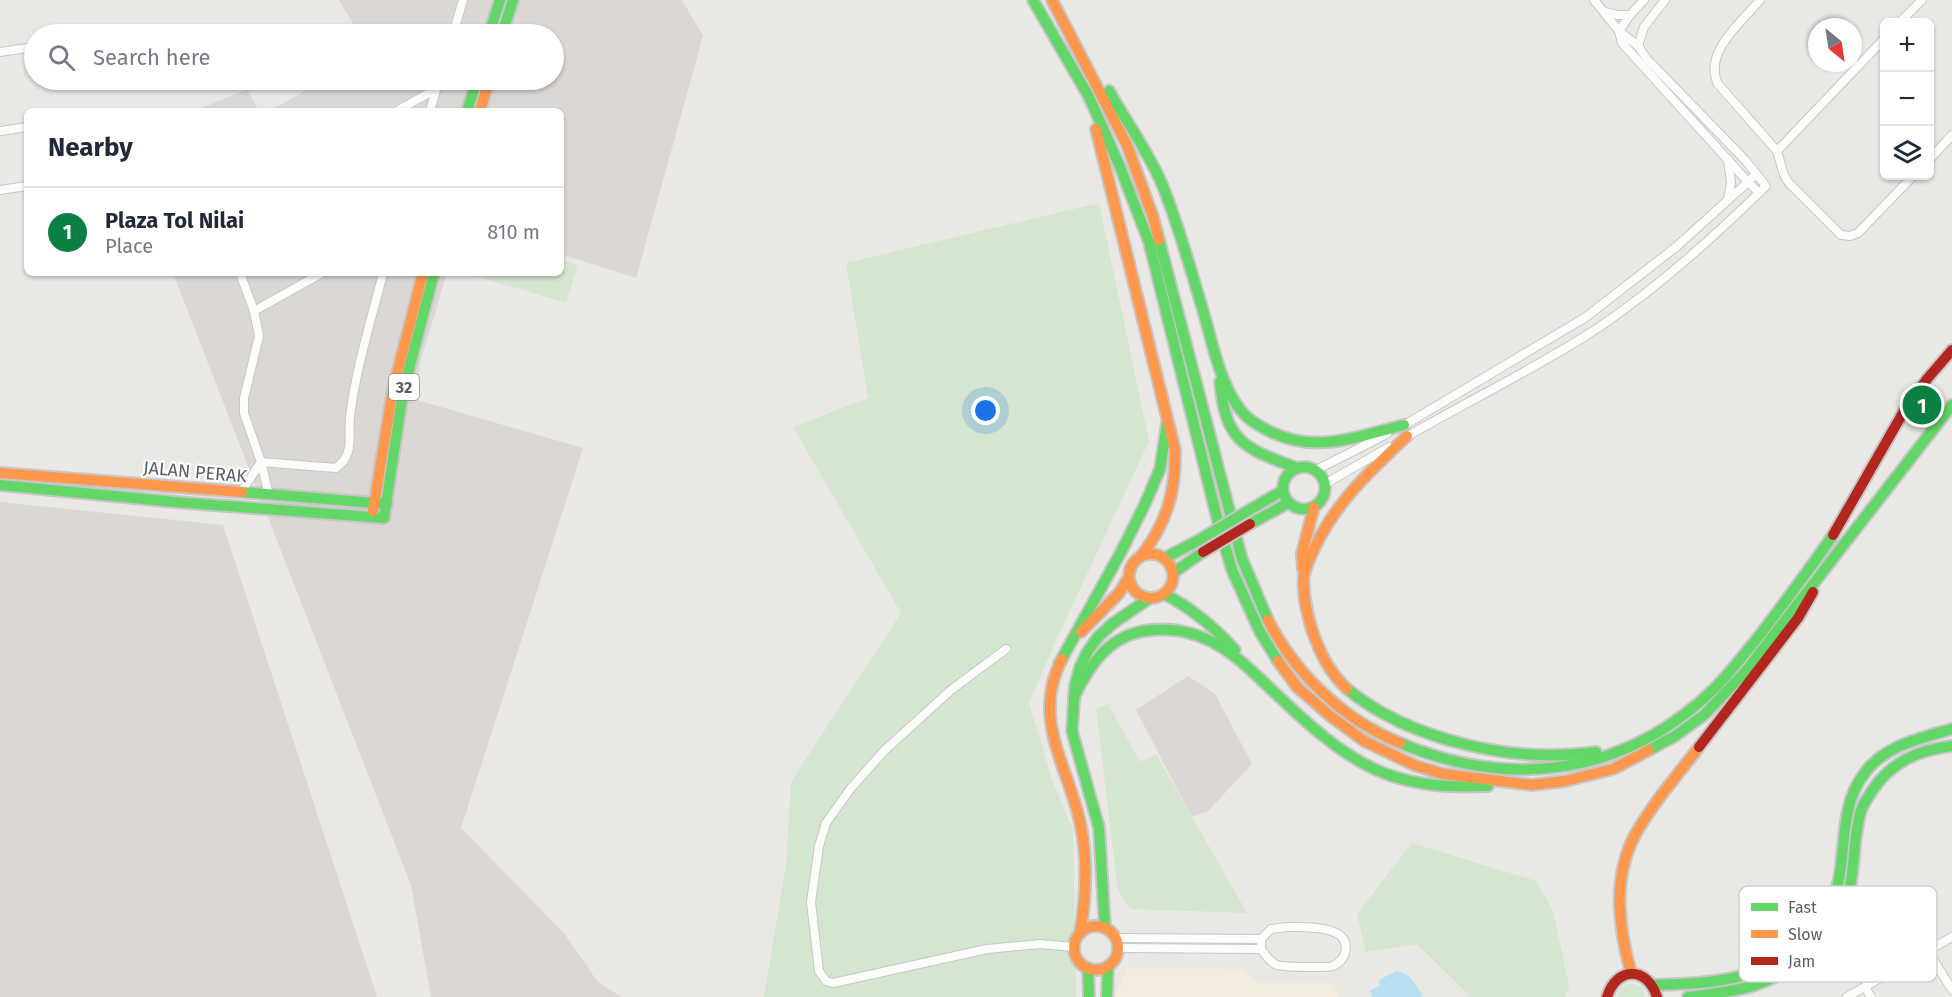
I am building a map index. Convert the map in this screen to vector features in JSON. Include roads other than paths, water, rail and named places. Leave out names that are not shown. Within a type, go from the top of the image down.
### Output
[{"type":"main road","points":[[492,24],[500,0]]},
{"type":"main road","points":[[505,24],[513,0]]},
{"type":"main road","points":[[1033,0],[1089,98],[1120,167],[1149,242],[1217,518],[1232,570],[1260,632],[1281,668],[1297,687],[1329,716],[1364,741],[1414,765],[1443,774],[1532,785],[1594,775],[1623,765],[1675,736],[1704,715],[1738,679],[1825,571],[1952,405]]},
{"type":"main road","points":[[1052,0],[1123,114],[1160,180],[1173,213],[1218,365],[1232,398],[1250,420],[1271,432],[1292,440],[1315,444],[1406,431]]},
{"type":"main road","points":[[1060,12],[1127,145],[1153,218],[1242,559],[1260,607],[1293,661],[1330,699],[1358,720],[1413,749],[1443,760],[1491,768],[1555,769],[1578,765],[1626,749],[1669,725],[1702,700],[1722,680],[1804,577],[1842,521],[1884,445],[1914,397],[1952,350]]},
{"type":"main road","points":[[468,108],[474,90]]},
{"type":"main road","points":[[481,108],[486,90]]},
{"type":"main road","points":[[1059,664],[1084,628],[1119,593],[1129,577],[1132,564],[1155,540],[1173,497],[1176,470],[1175,450],[1168,416],[1089,98]]},
{"type":"main road","name":"32","points":[[372,518],[393,389],[422,276]]},
{"type":"main road","name":"32","points":[[387,504],[403,392],[433,276]]},
{"type":"main road","points":[[1218,365],[1223,411],[1232,433],[1252,449],[1297,468],[1310,467],[1324,479],[1323,498],[1314,507],[1302,553],[1307,608],[1315,638],[1327,667],[1353,694],[1380,712],[1409,726],[1457,741],[1524,756],[1583,755],[1610,748],[1626,749]]},
{"type":"main road","points":[[1141,556],[1153,554],[1165,558],[1173,573],[1171,585],[1164,594],[1150,598],[1120,615],[1085,652],[1077,675],[1074,697],[1072,731],[1099,828],[1105,928],[1117,943],[1115,958],[1108,966],[1095,970],[1077,960],[1074,947],[1080,933],[1085,905],[1085,858],[1081,826],[1062,768],[1048,714],[1050,693],[1059,664],[1145,504],[1160,470],[1168,416]]},
{"type":"main road","points":[[1304,577],[1322,528],[1340,503],[1406,431]]},
{"type":"main road","points":[[1297,468],[1285,477],[1282,491],[1288,503],[1300,509],[1314,507]]},
{"type":"main road","name":"JALAN PERAK","points":[[0,473],[387,504],[384,518],[372,518],[0,485]]},
{"type":"main road","points":[[1165,558],[1282,491]]},
{"type":"main road","points":[[236,492],[245,500],[249,508]]},
{"type":"main road","points":[[1173,573],[1203,552],[1288,503]]},
{"type":"main road","points":[[1631,973],[1621,933],[1619,894],[1620,880],[1631,842],[1648,815],[1798,618],[1825,571]]},
{"type":"main road","points":[[1129,577],[1137,594],[1150,598]]},
{"type":"main road","points":[[1164,594],[1200,614],[1281,700],[1313,728],[1361,763],[1414,783],[1461,788],[1514,784]]},
{"type":"main road","points":[[1074,697],[1085,671],[1100,653],[1115,640],[1136,631],[1160,628],[1180,629],[1200,635],[1252,669]]},
{"type":"main road","points":[[1837,886],[1841,872],[1846,816],[1855,790],[1865,772],[1881,758],[1899,747],[1952,729]]},
{"type":"main road","points":[[1848,886],[1855,861],[1862,808],[1876,784],[1893,765],[1912,755],[1936,747],[1952,746]]},
{"type":"main road","points":[[1080,933],[1092,926],[1105,928]]},
{"type":"main road","points":[[1107,997],[1108,966]]},
{"type":"main road","points":[[1088,968],[1089,997]]},
{"type":"main road","points":[[1607,997],[1612,983],[1631,973],[1644,976],[1653,985],[1657,997]]},
{"type":"main road","points":[[1653,985],[1696,983],[1739,976]]},
{"type":"main road","points":[[1688,997],[1713,995],[1766,982]]},
{"type":"street","points":[[456,24],[463,0]]},
{"type":"street","points":[[1316,470],[1406,431],[1554,355],[1622,310],[1686,258],[1766,186],[1746,161],[1647,59],[1638,46],[1619,31],[1594,0]]},
{"type":"street","points":[[1644,0],[1619,31],[1622,44],[1758,193]]},
{"type":"street","points":[[1638,46],[1644,27],[1665,0]]},
{"type":"street","points":[[1760,0],[1717,51],[1714,75],[1718,84],[1777,151],[1784,175],[1789,183],[1841,235],[1850,236],[1858,233],[1909,180]]},
{"type":"street","points":[[1904,18],[1922,0]]},
{"type":"street","points":[[1603,11],[1617,15],[1630,15]]},
{"type":"street","points":[[1777,151],[1880,43]]},
{"type":"street","points":[[0,52],[24,48]]},
{"type":"street","points":[[402,108],[434,90]]},
{"type":"street","points":[[431,108],[436,90]]},
{"type":"street","points":[[0,131],[24,127]]},
{"type":"street","points":[[1934,154],[1952,135]]},
{"type":"street","points":[[1728,158],[1731,182],[1728,200]]},
{"type":"street","points":[[1325,484],[1586,317],[1676,247],[1756,174]]},
{"type":"street","points":[[0,190],[24,186]]},
{"type":"street","points":[[241,276],[254,311],[259,336],[254,366],[244,398],[244,413],[261,462],[269,495]]},
{"type":"street","points":[[254,311],[317,276]]},
{"type":"street","points":[[261,462],[336,468],[344,462],[349,453],[350,419],[358,366],[383,276]]},
{"type":"street","points":[[236,492],[261,462]]},
{"type":"street","points":[[1006,649],[951,690],[885,750],[851,788],[826,823],[819,846],[811,902],[819,971],[826,981],[833,983],[987,949],[1040,944],[1074,947]]},
{"type":"street","points":[[1317,928],[1334,931],[1343,940],[1346,949],[1344,956],[1331,967],[1278,965],[1269,960],[1260,949],[1261,939],[1271,929],[1317,928]]},
{"type":"street","points":[[1937,946],[1952,937]]},
{"type":"street","points":[[1117,943],[1261,939]]},
{"type":"street","points":[[1117,943],[1260,949]]},
{"type":"street","points":[[1937,966],[1952,990]]},
{"type":"street","points":[[1847,997],[1874,982]]},
{"type":"street","points":[[1865,987],[1870,997]]},
{"type":"water","points":[[1396,971],[1406,974],[1423,997],[1373,997],[1369,991],[1380,986],[1379,980]]},
{"type":"place","name":"Plaza Tol Nilai","points":[[1922,405]]}]
